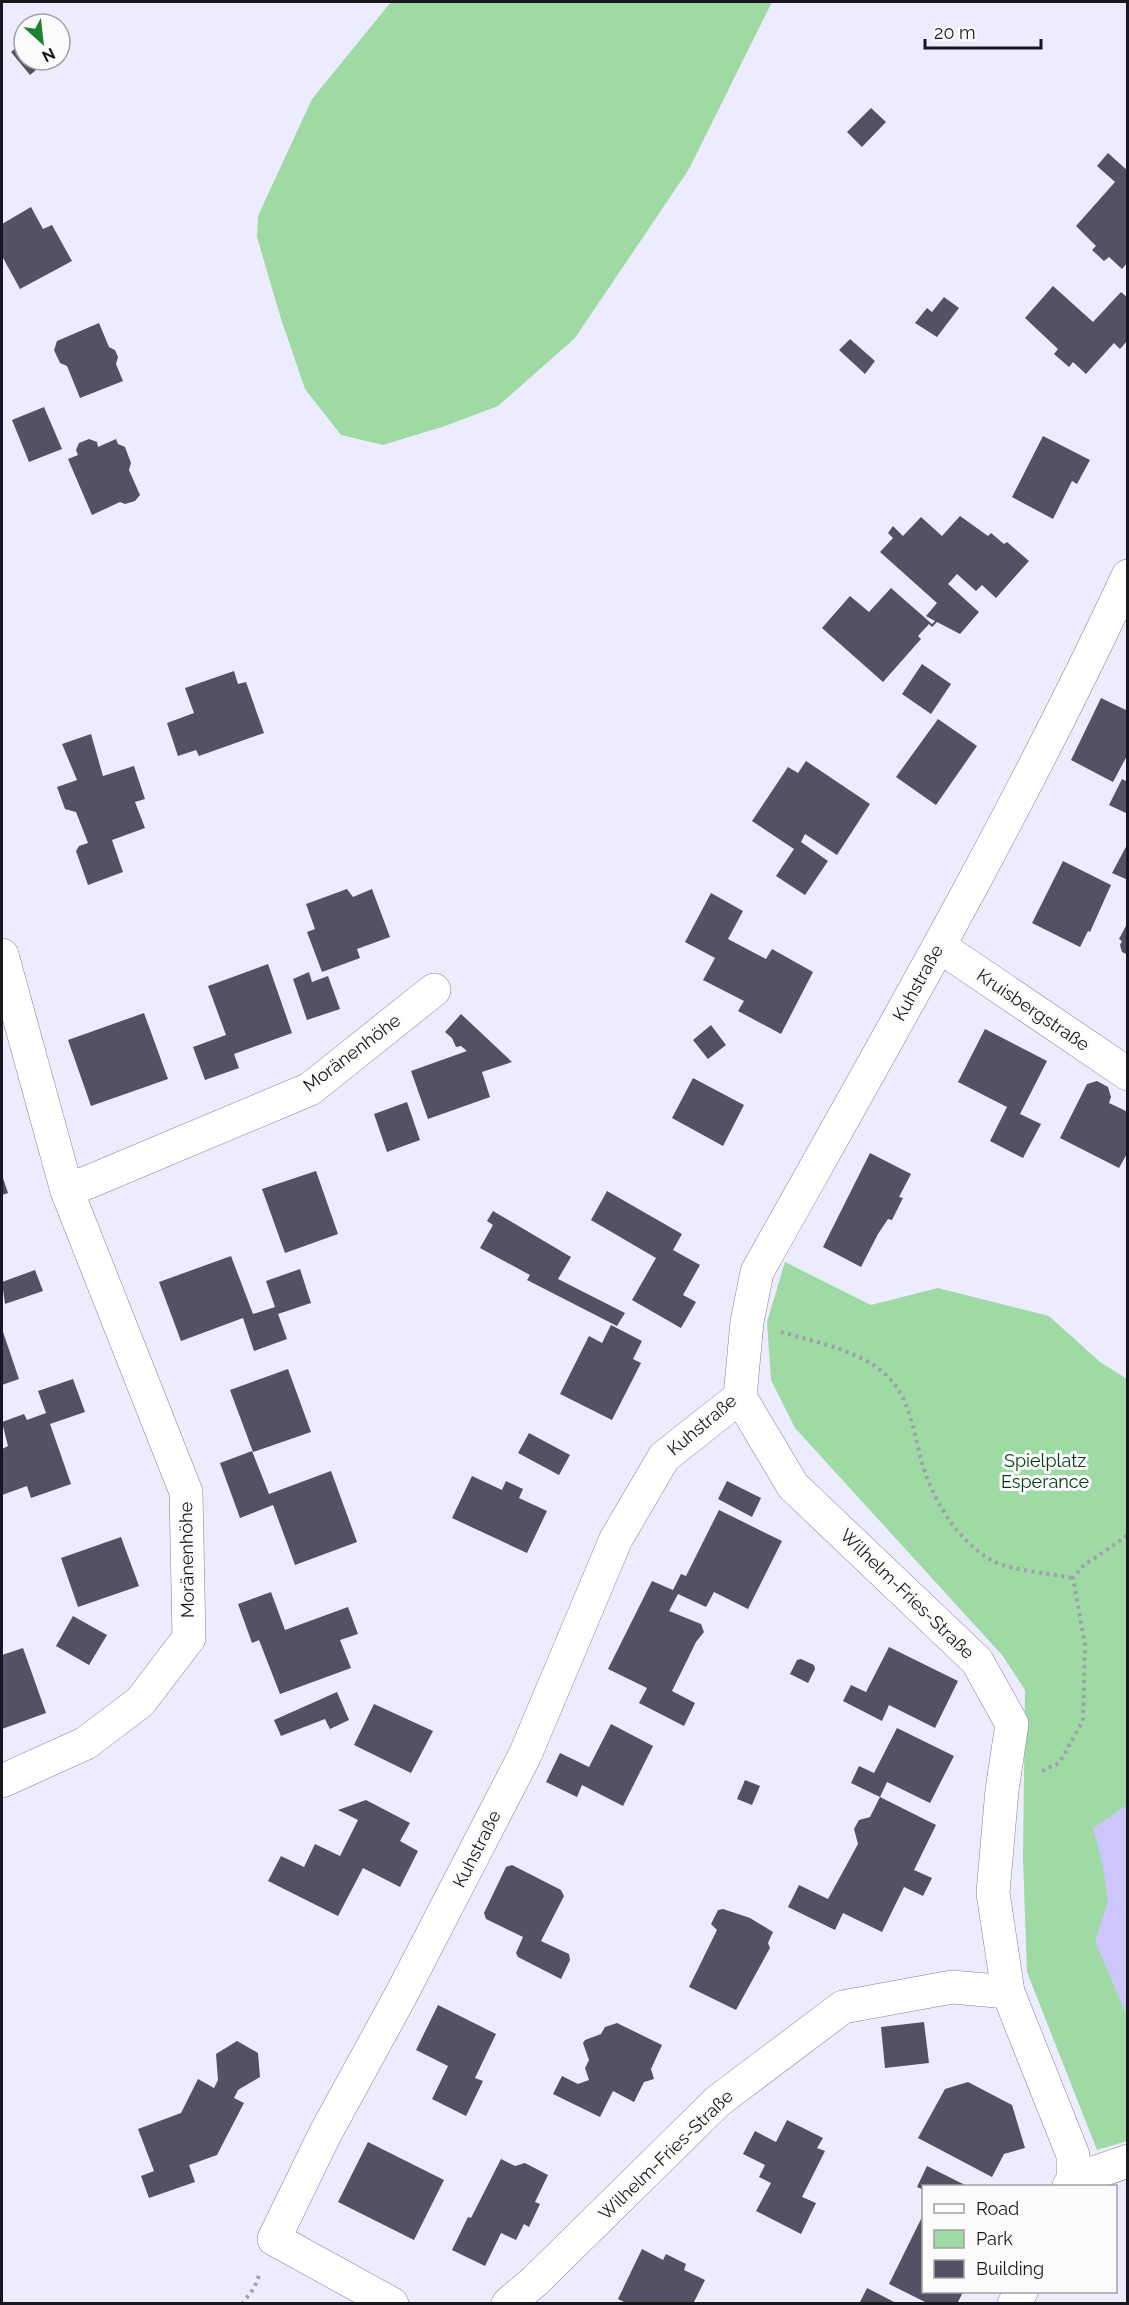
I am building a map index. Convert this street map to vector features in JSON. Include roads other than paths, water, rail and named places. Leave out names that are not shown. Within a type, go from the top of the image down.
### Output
[{"type":"street","name":"Kuhstraße","points":[[392,2304],[274,2239],[325,2134],[401,1995],[525,1755],[616,1539],[664,1456],[740,1397],[747,1322],[757,1272],[939,946],[1092,651],[1128,576]]},
{"type":"street","name":"Kruisbergstraße","points":[[939,946],[1128,1074]]},
{"type":"street","name":"Moränenhöhe","points":[[2,955],[67,1191],[186,1492],[189,1638],[140,1702],[86,1743],[2,1781]]},
{"type":"street","name":"Moränenhöhe","points":[[67,1191],[310,1089],[434,990]]},
{"type":"street","name":"Wilhelm-Fries-Straße","points":[[740,1397],[793,1485],[977,1660],[1012,1724],[1002,1790],[993,1893],[1008,1992],[1073,2155],[1071,2183]]},
{"type":"street","name":"Wilhelm-Fries-Straße","points":[[508,2304],[535,2281],[718,2102],[843,2007],[952,1988],[1008,1992]]},
{"type":"street","points":[[1071,2183],[1128,2161]]},
{"type":"park label","name":"Spielplatz Esperance","points":[[1045,1471]]}]
